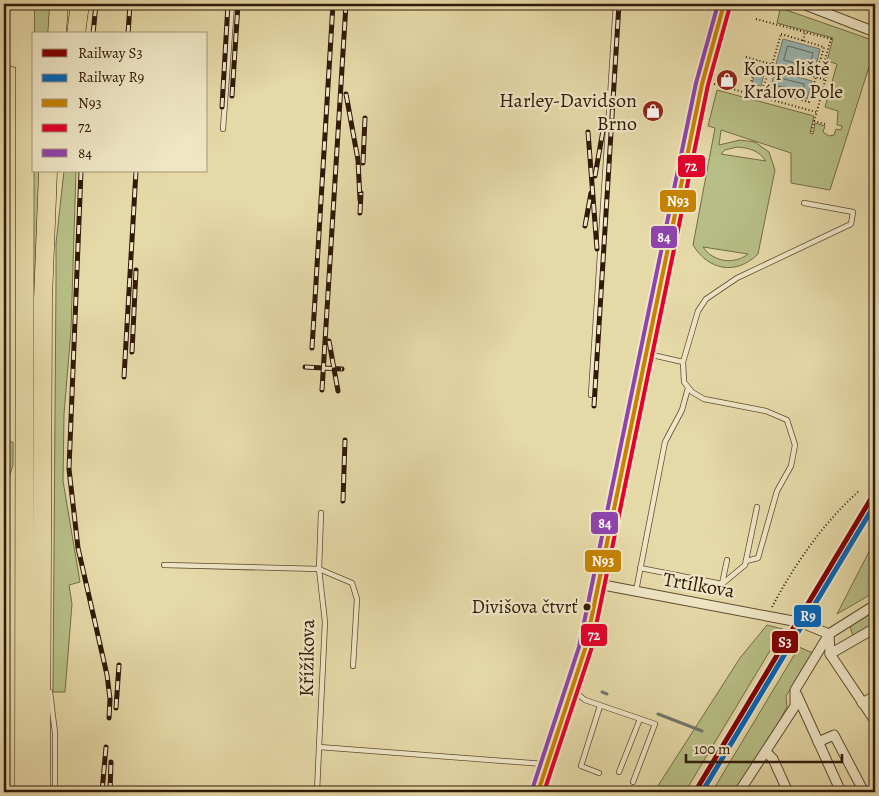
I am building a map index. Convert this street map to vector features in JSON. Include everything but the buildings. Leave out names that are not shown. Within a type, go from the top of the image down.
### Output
[{"type":"highway","points":[[9,4],[16,62],[17,108],[26,155]]},
{"type":"highway","points":[[25,4],[33,510],[41,607],[41,792]]},
{"type":"highway","points":[[57,32],[60,4]]},
{"type":"highway","points":[[76,32],[80,4]]},
{"type":"highway","points":[[24,792],[24,565],[33,510],[48,172]]},
{"type":"highway","points":[[43,299],[53,243],[60,172]]},
{"type":"street","points":[[532,789],[548,764],[585,649],[702,84],[724,4]]},
{"type":"street","points":[[803,4],[875,32]]},
{"type":"street","name":"Trtílkova","points":[[598,584],[793,621]]},
{"type":"street","points":[[739,792],[795,706],[795,690],[829,634],[875,605]]},
{"type":"street","points":[[808,624],[829,634]]},
{"type":"street","points":[[830,654],[875,628]]},
{"type":"street","points":[[829,634],[830,654],[875,721]]},
{"type":"street","points":[[795,690],[840,792]]},
{"type":"street","points":[[862,704],[875,696]]},
{"type":"street","points":[[818,742],[834,735],[864,792]]},
{"type":"street","points":[[766,752],[773,759],[788,792]]},
{"type":"lane","points":[[223,129],[232,4]]},
{"type":"lane","points":[[592,395],[616,4]]},
{"type":"lane","points":[[746,562],[758,558],[777,491],[791,466],[795,445],[787,420],[766,411],[704,399],[688,388],[684,382],[683,362],[698,311],[706,298],[737,278],[851,224],[853,212],[804,203]]},
{"type":"lane","points":[[646,354],[683,362]]},
{"type":"lane","points":[[636,591],[665,442],[682,410],[688,388]]},
{"type":"lane","points":[[722,584],[745,565],[757,507]]},
{"type":"lane","name":"Křížíkova","points":[[317,792],[325,622],[319,569],[321,513]]},
{"type":"lane","points":[[722,584],[727,560]]},
{"type":"lane","points":[[164,565],[319,569],[352,583],[357,600],[353,666]]},
{"type":"lane","points":[[640,568],[722,584]]},
{"type":"lane","points":[[41,607],[49,655]]},
{"type":"lane","points":[[50,687],[55,733],[55,792]]},
{"type":"lane","points":[[572,691],[585,700],[600,706],[655,724],[633,782]]},
{"type":"lane","points":[[599,773],[581,766],[600,706]]},
{"type":"lane","points":[[619,772],[640,719]]},
{"type":"lane","points":[[319,747],[510,759],[548,764]]},
{"type":"path","points":[[756,19],[831,39],[824,63],[829,66],[811,133]]},
{"type":"path","points":[[803,41],[805,32]]},
{"type":"path","points":[[757,60],[750,86],[762,89],[788,96],[809,102],[824,47],[780,34],[772,65],[762,89],[760,98]]},
{"type":"path","points":[[746,57],[826,80]]},
{"type":"path","points":[[714,84],[817,112]]},
{"type":"path","points":[[735,90],[736,86]]},
{"type":"path","points":[[786,104],[788,96]]},
{"type":"path","points":[[814,121],[825,124]]},
{"type":"path","points":[[771,609],[784,585],[824,528],[859,491]]},
{"type":"path","points":[[524,792],[532,789]]},
{"type":"green space","points":[[31,4],[51,4],[50,32],[32,32],[32,172],[40,172],[33,472]]},
{"type":"green space","points":[[759,4],[769,4],[875,41],[875,48],[830,190],[791,183],[791,153],[721,130],[719,145],[740,140],[755,142],[769,152],[775,170],[758,254],[750,261],[741,265],[723,267],[714,265],[706,260],[693,245],[715,128],[708,126],[717,90],[814,116],[810,133],[813,134],[815,123],[825,126],[823,132],[829,136],[834,135],[836,129],[841,130],[842,126],[837,125],[838,111],[825,107],[837,64],[827,61],[833,38],[777,23],[780,10]],"holes":[[[737,147],[753,150],[766,161],[721,154],[725,150]],[[703,247],[748,254],[730,261],[712,256]]]},
{"type":"green space","points":[[64,172],[76,172],[71,330],[64,414],[63,481],[80,582],[69,585],[72,604],[65,692],[53,692],[56,243]]},
{"type":"green space","points":[[4,442],[13,442],[13,465],[4,493]]},
{"type":"green space","points":[[875,540],[875,592],[837,614]]},
{"type":"green space","points":[[875,610],[875,626],[853,636],[850,626]]},
{"type":"green space","points":[[767,625],[783,629],[685,792],[654,792],[740,658]]},
{"type":"green space","points":[[799,647],[813,653],[786,696],[787,707],[760,756],[734,792],[712,792]]},
{"type":"water","points":[[783,39],[820,49],[814,74],[776,64]]},
{"type":"water","points":[[756,67],[765,70],[761,86],[752,84]]},
{"type":"water","points":[[775,71],[812,81],[807,99],[770,89]]},
{"type":"waterway","points":[[602,692],[607,694]]},
{"type":"waterway","points":[[658,714],[702,731]]},
{"type":"railway","points":[[93,32],[96,4]]},
{"type":"railway","points":[[128,32],[130,4]]},
{"type":"railway","points":[[222,107],[228,4]]},
{"type":"railway","points":[[232,96],[238,4]]},
{"type":"railway","points":[[312,348],[333,4]]},
{"type":"railway","points":[[322,390],[346,4]]},
{"type":"railway","points":[[594,406],[619,4]]},
{"type":"railway","points":[[346,94],[358,160],[360,200]]},
{"type":"railway","points":[[363,163],[365,118]]},
{"type":"railway","points":[[595,176],[605,119]]},
{"type":"railway","points":[[588,132],[597,249]]},
{"type":"railway","points":[[81,172],[69,469],[78,548],[107,675],[110,699],[109,718]]},
{"type":"railway","points":[[124,377],[136,172]]},
{"type":"railway","points":[[360,213],[361,193]]},
{"type":"railway","points":[[585,226],[591,193]]},
{"type":"railway","points":[[132,352],[136,270]]},
{"type":"railway","points":[[329,341],[338,391]]},
{"type":"railway","points":[[305,367],[342,369]]},
{"type":"railway","points":[[343,501],[345,440]]},
{"type":"railway","points":[[116,708],[119,665]]},
{"type":"railway","points":[[102,792],[106,747]]},
{"type":"railway","points":[[110,792],[111,762]]},
{"type":"rail line","name":"S3","points":[[695,792],[875,492]]},
{"type":"rail line","name":"R9","points":[[702,792],[875,504]]},
{"type":"transit line","name":"84","points":[[532,790],[579,647],[696,83],[718,4]]},
{"type":"transit line","name":"N93","points":[[538,792],[585,649],[702,84],[724,4]]},
{"type":"transit line","name":"72","points":[[544,792],[591,650],[708,85],[730,6]]},
{"type":"place","name":"Koupaliště Královo Pole","points":[[727,80]]},
{"type":"place","name":"Harley-Davidson Brno","points":[[653,111]]},
{"type":"place","name":"Divišova čtvrť","points":[[587,607]]}]
